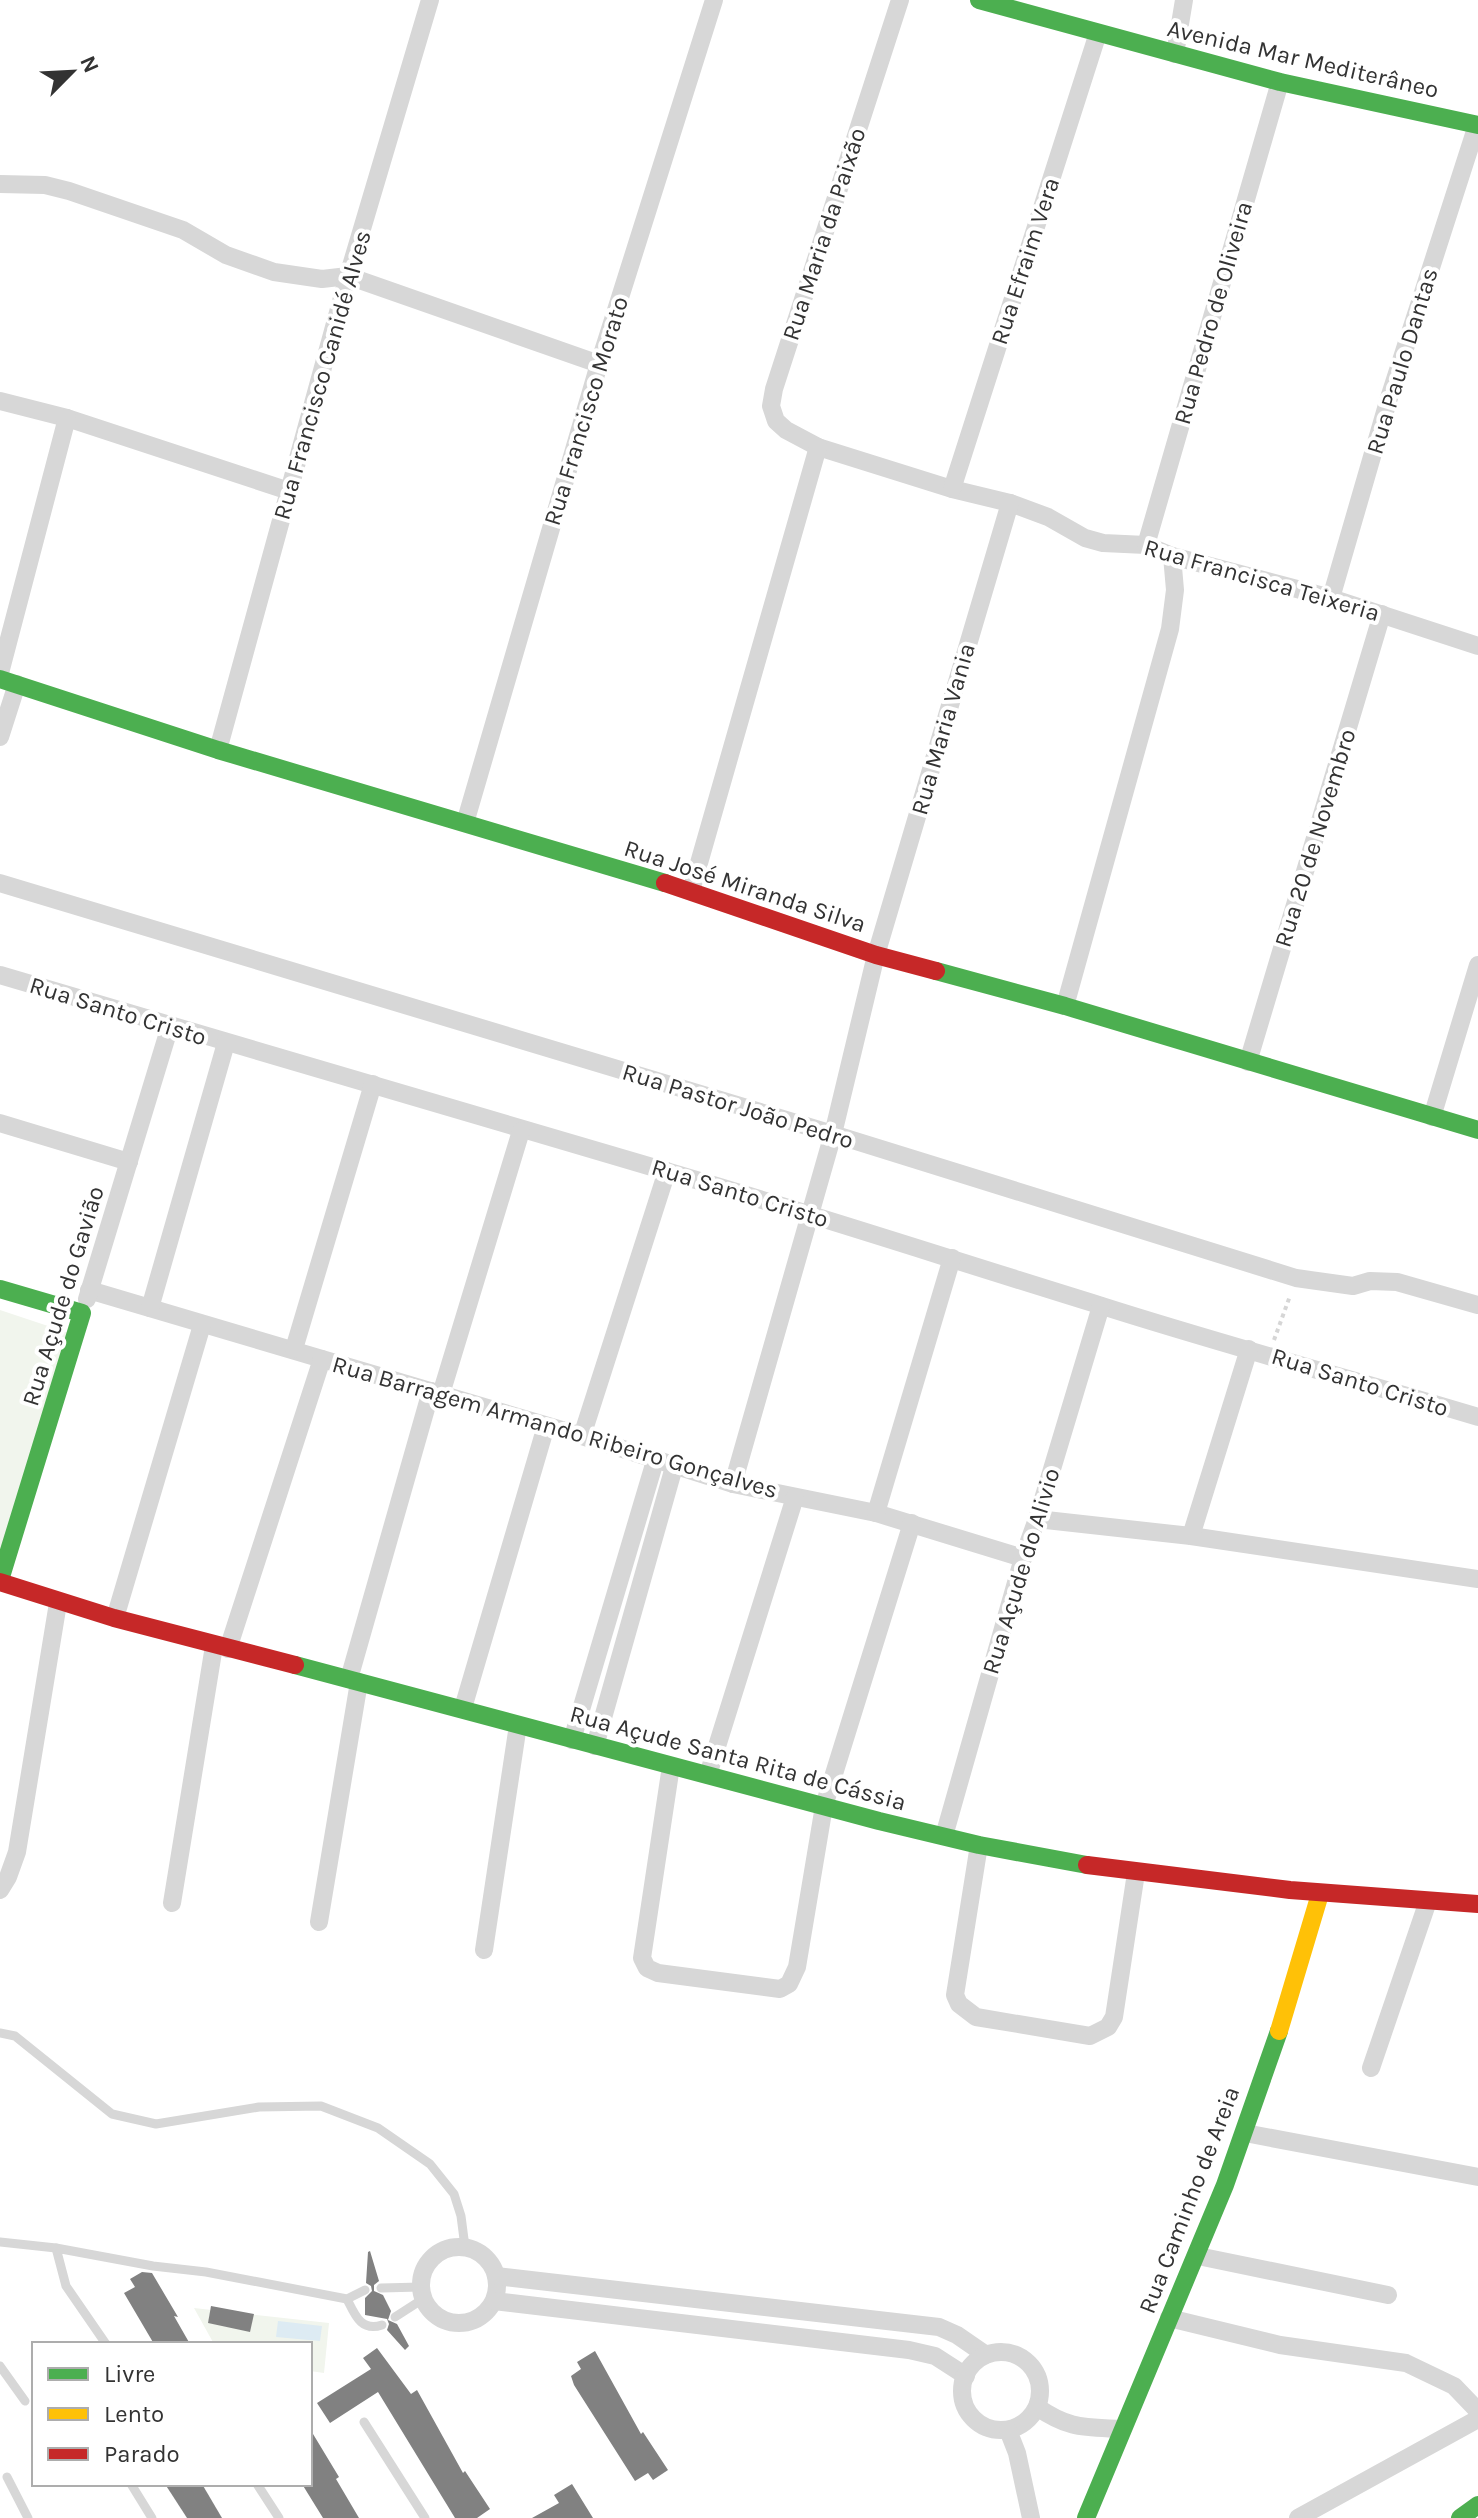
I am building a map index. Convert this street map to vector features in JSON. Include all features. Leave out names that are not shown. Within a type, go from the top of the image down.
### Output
[{"type":"street","name":"Rua Francisco Canidé Alves","points":[[218,750],[348,276],[430,0]]},
{"type":"street","name":"Rua Francisco Morato","points":[[465,823],[599,364],[714,0]]},
{"type":"street","name":"Rua Maria da Paixão","points":[[818,447],[776,421],[771,406],[774,389],[900,0]]},
{"type":"street","name":"Avenida Mar Mediterâneo","points":[[979,0],[1280,82],[1477,125]]},
{"type":"street","points":[[1175,54],[1184,0]]},
{"type":"street","name":"Rua Efraim Vera","points":[[952,489],[1098,33]]},
{"type":"street","name":"Rua Pedro de Oliveira","points":[[1146,545],[1280,82]]},
{"type":"street","name":"Rua Paulo Dantas","points":[[1331,598],[1389,398],[1477,125]]},
{"type":"street","points":[[0,184],[45,185],[84,196],[183,230],[226,255],[274,272],[322,279],[348,276],[599,364]]},
{"type":"street","points":[[0,401],[67,418],[289,491]]},
{"type":"street","points":[[0,737],[6,679],[67,418]]},
{"type":"street","points":[[691,891],[818,447]]},
{"type":"street","name":"Rua Francisca Teixeria","points":[[818,447],[952,489],[1010,503],[1048,517],[1085,538],[1103,543],[1146,545],[1172,556],[1331,598],[1478,646]]},
{"type":"street","name":"Rua Maria Vania","points":[[733,1484],[833,1134],[876,955],[1010,503]]},
{"type":"street","points":[[1065,1006],[1170,629],[1175,590],[1172,556]]},
{"type":"street","name":"Rua 20 de Novembro","points":[[1248,1062],[1382,614]]},
{"type":"street","name":"Rua José Miranda Silva","points":[[6,679],[218,750],[691,891],[876,955],[1065,1006],[1478,1130]]},
{"type":"street","name":"Rua Pastor João Pedro","points":[[0,883],[833,1134],[1296,1278],[1353,1286],[1370,1281],[1397,1282],[1478,1305]]},
{"type":"street","points":[[1432,1117],[1478,965]]},
{"type":"street","name":"Rua Santo Cristo","points":[[0,975],[373,1084],[521,1131],[667,1171],[1101,1306],[1478,1417]]},
{"type":"street","name":"Rua Açude do Gavião","points":[[0,1581],[170,1026]]},
{"type":"street","points":[[150,1308],[226,1043]]},
{"type":"street","points":[[294,1349],[373,1084]]},
{"type":"street","points":[[0,1123],[129,1162]]},
{"type":"street","points":[[319,1922],[354,1681],[436,1393],[521,1131]]},
{"type":"street","points":[[582,1436],[667,1171]]},
{"type":"street","points":[[876,1513],[952,1258]]},
{"type":"street","points":[[0,1289],[82,1313]]},
{"type":"street","name":"Rua Barragem Armando Ribeiro Gonçalves","points":[[89,1290],[294,1349],[733,1484],[876,1513],[1023,1558]]},
{"type":"street","name":"Rua Açude do Alivio","points":[[944,1836],[1023,1558],[1101,1306]]},
{"type":"street","points":[[115,1618],[202,1325]]},
{"type":"street","points":[[1191,1536],[1249,1349]]},
{"type":"street","points":[[172,1903],[221,1647],[322,1359]]},
{"type":"street","points":[[463,1708],[546,1426]]},
{"type":"street","points":[[572,1740],[655,1461]]},
{"type":"street","points":[[595,1746],[674,1467]]},
{"type":"street","points":[[708,1775],[795,1497]]},
{"type":"street","points":[[1037,1519],[1191,1536],[1478,1579]]},
{"type":"street","points":[[671,1766],[642,1958],[647,1968],[658,1973],[780,1989],[789,1984],[797,1967],[824,1806],[912,1523]]},
{"type":"street","name":"Rua Açude Santa Rita de Cássia","points":[[0,1581],[58,1603],[221,1647],[979,1845],[1136,1873],[1320,1894],[1478,1904]]},
{"type":"street","points":[[0,1890],[17,1852],[58,1603]]},
{"type":"street","points":[[484,1950],[518,1725]]},
{"type":"street","points":[[979,1845],[955,1995],[959,2004],[976,2017],[1090,2036],[1108,2027],[1114,2017],[1136,1873]]},
{"type":"street","name":"Rua Caminho de Areia","points":[[1086,2518],[1121,2429],[1198,2256],[1245,2133],[1320,1894]]},
{"type":"street","points":[[1371,2068],[1428,1901]]},
{"type":"street","points":[[1245,2133],[1478,2177]]},
{"type":"street","points":[[454,2247],[465,2247],[485,2257],[496,2276],[498,2285],[494,2301],[480,2318],[458,2324],[437,2316],[422,2293],[422,2276],[433,2256],[454,2247]]},
{"type":"street","points":[[1198,2256],[1388,2295]]},
{"type":"street","points":[[496,2276],[939,2327],[986,2355]]},
{"type":"street","points":[[494,2301],[909,2350],[935,2356],[966,2376]]},
{"type":"street","points":[[1169,2318],[1280,2345],[1406,2363],[1454,2386],[1478,2411]]},
{"type":"street","points":[[986,2355],[1016,2355],[1032,2368],[1040,2387],[1037,2407],[1025,2422],[1008,2430],[981,2424],[971,2415],[965,2403],[963,2389],[966,2376],[986,2355]]},
{"type":"street","points":[[1037,2407],[1058,2422],[1071,2426],[1121,2429]]},
{"type":"street","points":[[1298,2518],[1478,2419]]},
{"type":"street","points":[[1008,2430],[1017,2453],[1031,2518]]},
{"type":"street","points":[[1460,2518],[1478,2505]]},
{"type":"lane","points":[[0,2033],[15,2036],[112,2114],[156,2124],[259,2107],[321,2106],[378,2128],[430,2164],[454,2194],[465,2247]]},
{"type":"lane","points":[[0,2242],[206,2272],[347,2299],[365,2290]]},
{"type":"lane","points":[[56,2248],[66,2286],[105,2342]]},
{"type":"lane","points":[[381,2288],[422,2293]]},
{"type":"lane","points":[[395,2317],[422,2293]]},
{"type":"lane","points":[[347,2299],[362,2323],[368,2327],[382,2325]]},
{"type":"lane","points":[[0,2366],[25,2401]]},
{"type":"lane","points":[[364,2422],[425,2518]]},
{"type":"lane","points":[[7,2477],[28,2518]]},
{"type":"lane","points":[[132,2486],[152,2518]]},
{"type":"lane","points":[[258,2486],[279,2518]]},
{"type":"path","points":[[1269,1354],[1296,1278]]},
{"type":"shaded area","points":[[0,1310],[72,1334],[0,1572]]},
{"type":"shaded area","points":[[194,2308],[329,2323],[324,2373],[312,2371],[312,2342],[213,2342]]},
{"type":"shaded area","points":[[278,2321],[322,2326],[320,2341],[276,2337]]},
{"type":"building","points":[[370,2251],[379,2281],[374,2285],[374,2291],[383,2295],[391,2311],[388,2320],[397,2324],[409,2346],[405,2350],[387,2330],[387,2319],[365,2315],[365,2298],[372,2291],[366,2283]]},
{"type":"building","points":[[142,2272],[152,2273],[189,2342],[153,2342],[124,2293],[135,2287],[130,2279]]},
{"type":"building","points":[[211,2306],[254,2314],[250,2332],[208,2323]]},
{"type":"building","points":[[377,2348],[411,2394],[417,2390],[463,2473],[465,2471],[490,2509],[477,2518],[455,2518],[378,2392],[330,2423],[317,2403],[371,2369],[363,2358]]},
{"type":"building","points":[[595,2351],[641,2434],[643,2432],[668,2470],[653,2480],[648,2473],[635,2481],[574,2385],[571,2376],[581,2369],[577,2362]]},
{"type":"building","points":[[312,2432],[359,2518],[323,2518],[303,2486],[312,2486]]},
{"type":"building","points":[[572,2484],[593,2518],[532,2518],[559,2503],[554,2495]]},
{"type":"building","points":[[166,2486],[203,2486],[222,2518],[187,2518]]},
{"type":"traffic: fast","points":[[979,0],[1280,82],[1478,125]]},
{"type":"traffic: fast","points":[[0,679],[218,750],[665,883]]},
{"type":"traffic: fast","points":[[936,971],[1065,1006],[1478,1130]]},
{"type":"traffic: fast","points":[[0,1289],[82,1313],[0,1580]]},
{"type":"traffic: fast","points":[[295,1665],[879,1821],[979,1845],[1087,1865]]},
{"type":"traffic: fast","points":[[1086,2518],[1225,2185],[1279,2031]]},
{"type":"traffic: fast","points":[[1460,2518],[1478,2505]]},
{"type":"traffic: slow","points":[[1279,2031],[1320,1894]]},
{"type":"traffic: jam","points":[[665,883],[876,955],[936,971]]},
{"type":"traffic: jam","points":[[0,1582],[114,1618],[295,1665]]},
{"type":"traffic: jam","points":[[1087,1865],[1290,1890],[1478,1904]]}]
